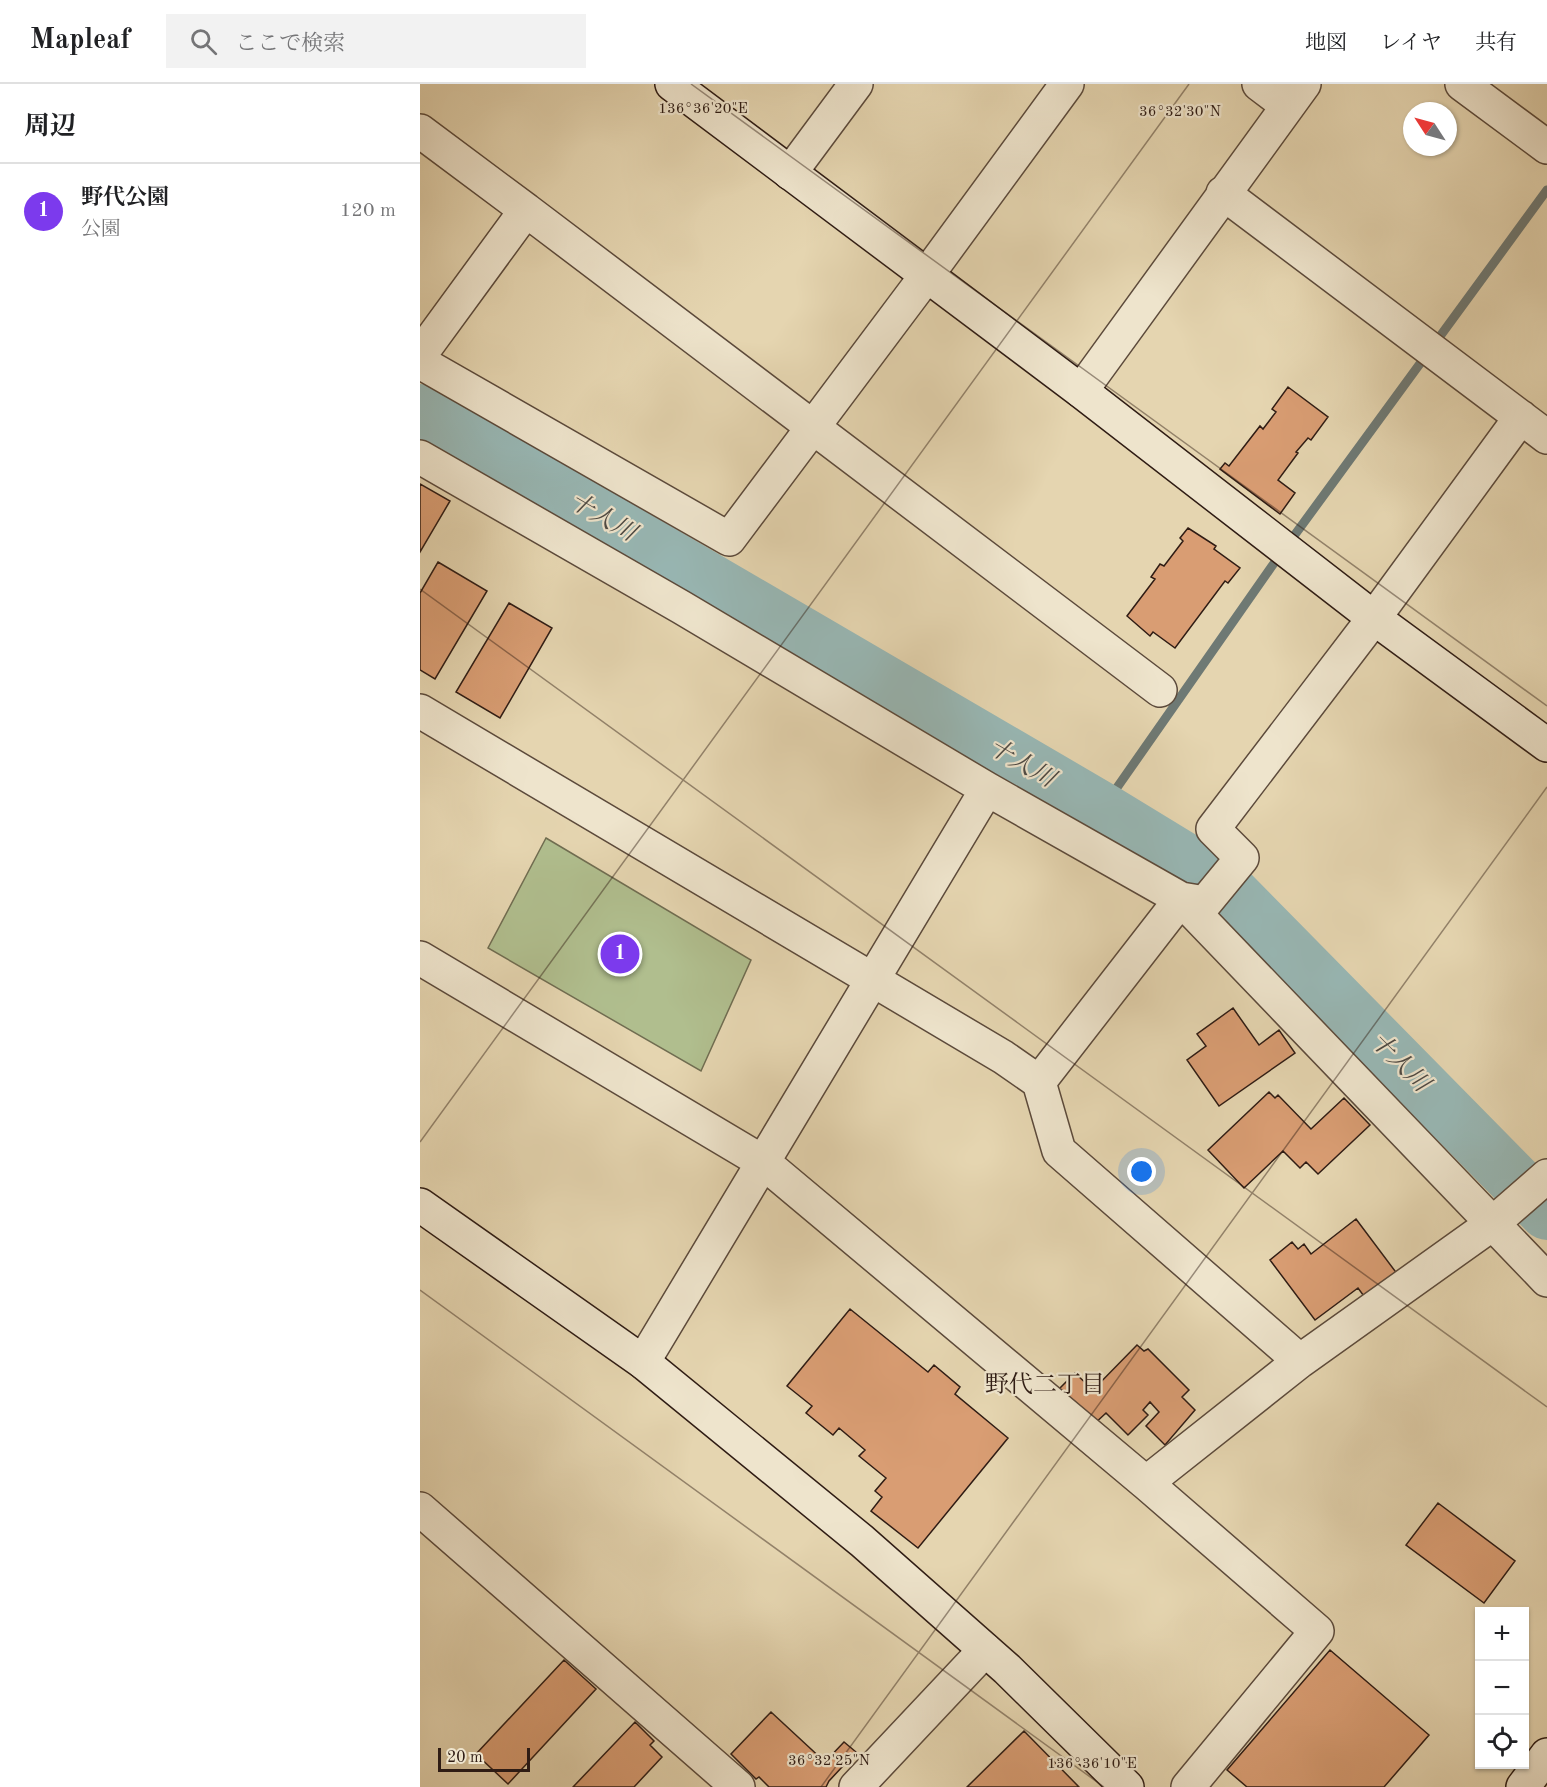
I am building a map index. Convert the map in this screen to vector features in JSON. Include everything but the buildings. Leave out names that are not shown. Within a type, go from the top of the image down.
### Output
[{"type":"street","points":[[672,84],[1081,392],[1374,618],[1547,745]]},
{"type":"street","points":[[790,173],[856,84]]},
{"type":"street","points":[[420,362],[729,539],[1067,84]]},
{"type":"street","points":[[1081,392],[1296,95],[1259,84]]},
{"type":"street","points":[[1462,84],[1547,147]]},
{"type":"street","points":[[420,131],[1160,690]]},
{"type":"street","points":[[1223,193],[1547,437]]},
{"type":"street","points":[[420,355],[526,210]]},
{"type":"street","points":[[1039,1082],[1193,901],[1231,871],[1242,858],[1213,830],[1374,618],[1521,417]]},
{"type":"street","points":[[420,457],[681,607],[987,789],[1193,901],[1499,1218],[1547,1280]]},
{"type":"street","points":[[420,711],[873,979],[1003,1057],[1039,1082],[1059,1151],[1300,1360]]},
{"type":"street","points":[[643,1362],[987,789]]},
{"type":"street","points":[[420,958],[763,1162],[1146,1483],[1317,1632],[1188,1787]]},
{"type":"street","points":[[1146,1483],[1300,1360],[1499,1218],[1544,1177]]},
{"type":"street","points":[[420,1205],[643,1362],[862,1541],[985,1650],[1127,1787]]},
{"type":"street","points":[[420,1509],[738,1787]]},
{"type":"street","points":[[856,1787],[985,1650]]},
{"type":"street","points":[[1523,1787],[1547,1755]]},
{"type":"green space","points":[[546,838],[751,960],[701,1071],[488,948]]},
{"type":"waterway","points":[[1102,809],[1272,566],[1547,190]]},
{"type":"waterway","name":"十人川","points":[[420,411],[1102,809],[1220,881],[1547,1213]]},
{"type":"place","name":"野代公園","points":[[620,954]]},
{"type":"district","name":"野代二丁目","points":[[1045,1386]]}]
